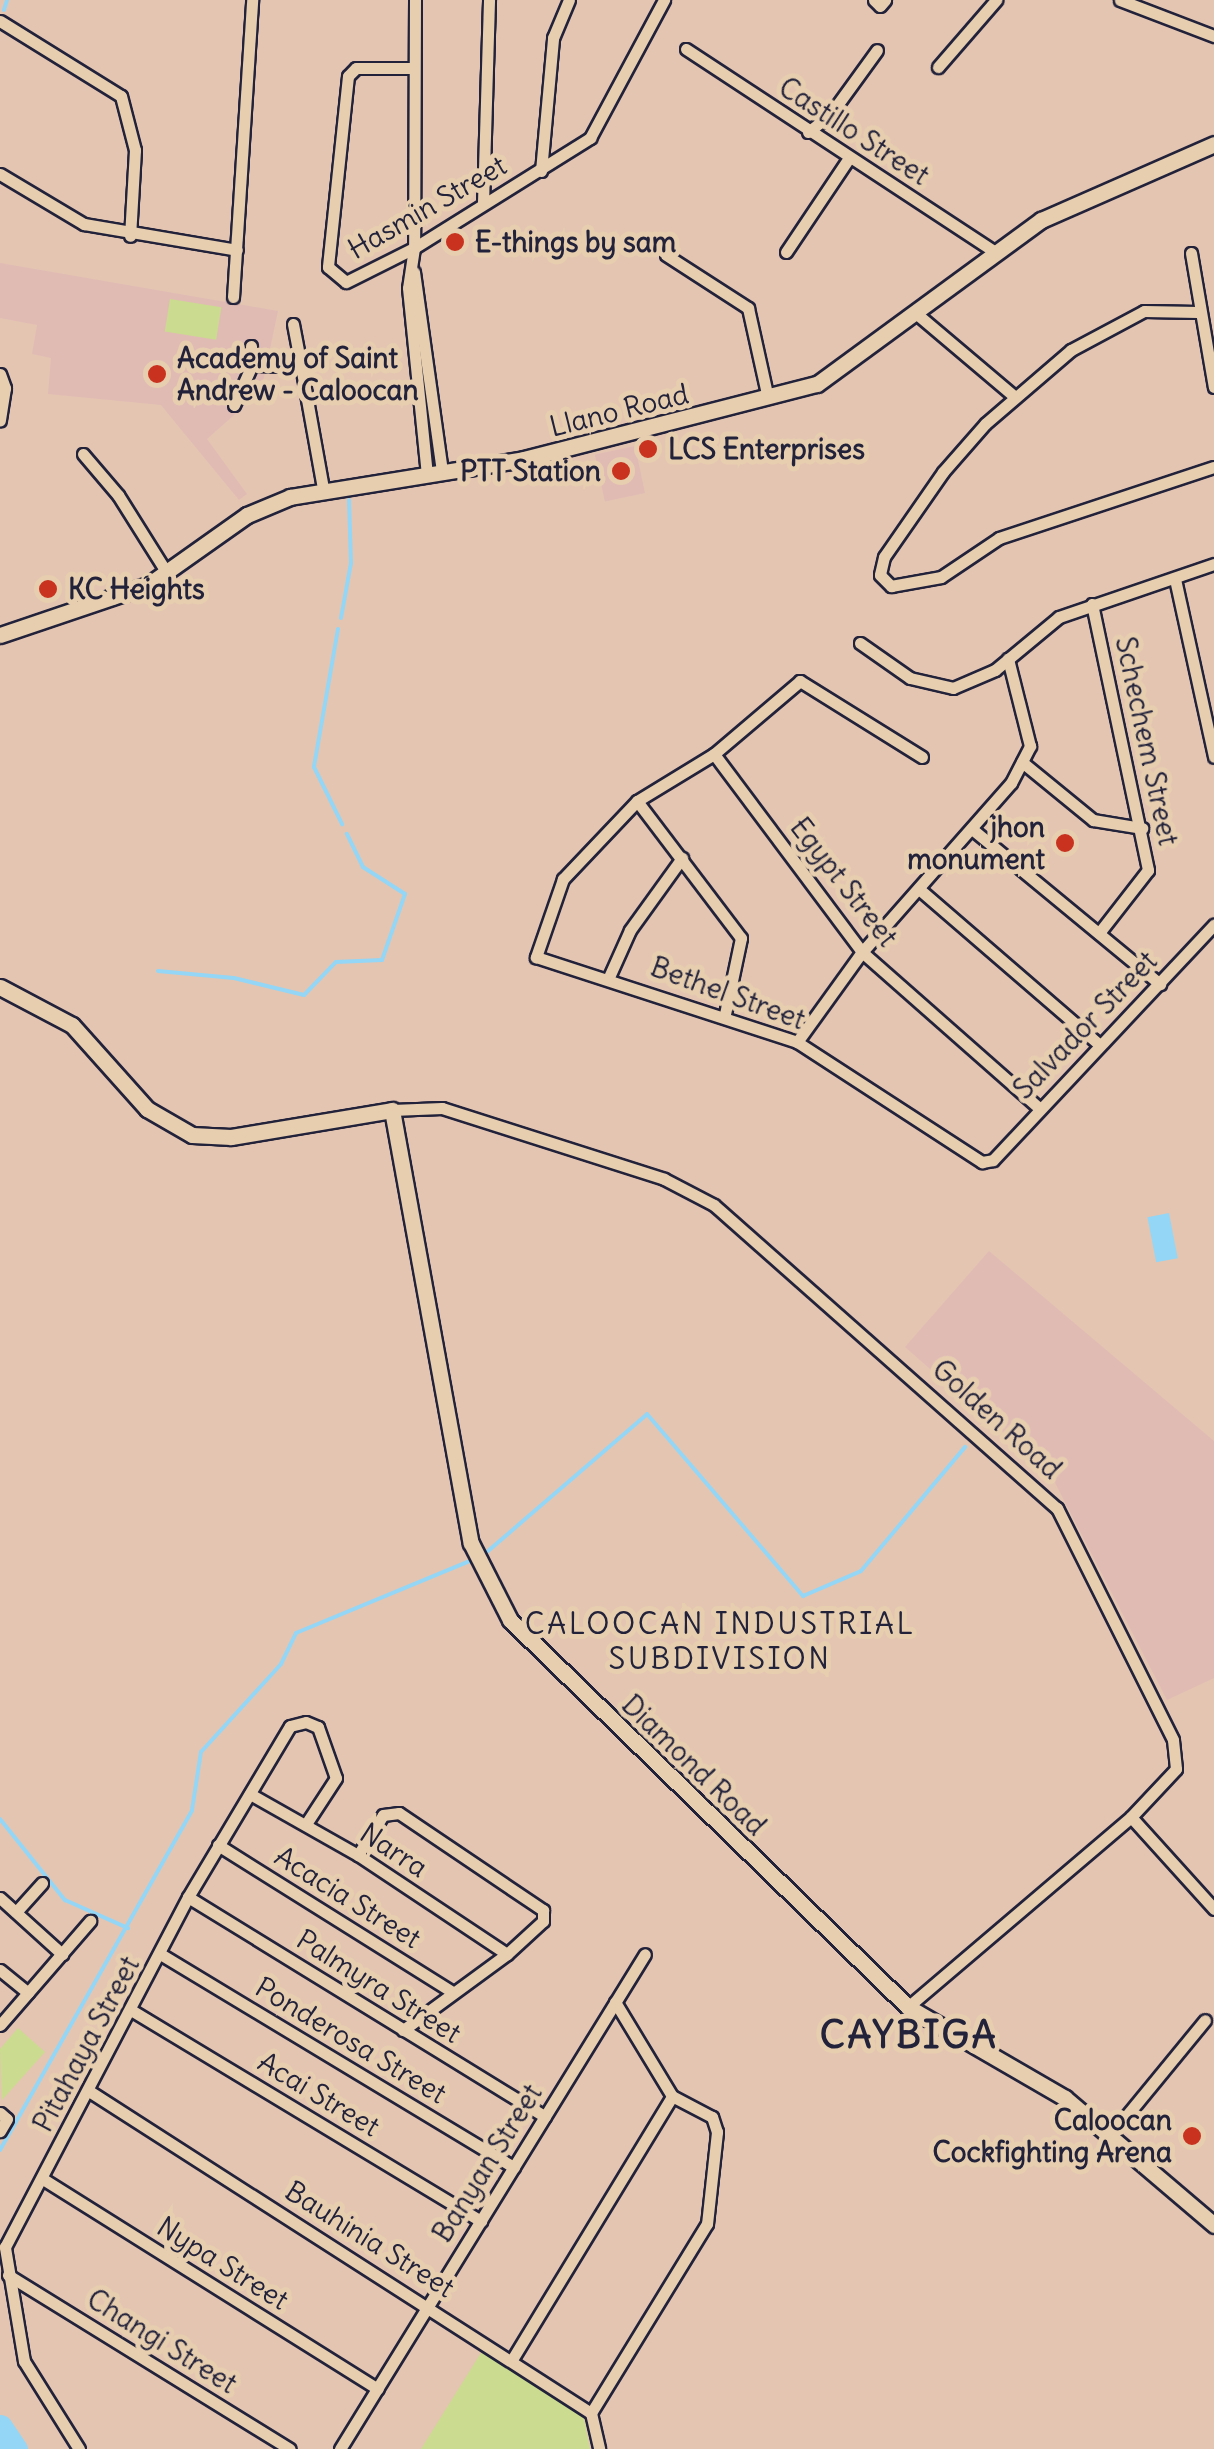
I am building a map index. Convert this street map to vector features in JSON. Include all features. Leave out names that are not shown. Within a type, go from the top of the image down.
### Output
[{"type":"main road","name":"Llano Road","points":[[0,635],[167,572],[254,511],[323,488],[524,459],[768,398],[843,371],[1041,220],[1214,144]]},
{"type":"main road","points":[[0,986],[72,1025],[147,1109],[192,1135],[234,1137],[392,1110]]},
{"type":"main road","name":"Diamond Road","points":[[392,1110],[476,1558],[517,1628],[908,2007],[1066,2098],[1214,2225]]},
{"type":"street","points":[[233,297],[252,0]]},
{"type":"street","points":[[415,0],[410,68],[414,272],[434,473]]},
{"type":"street","points":[[483,203],[489,0]]},
{"type":"street","points":[[541,171],[554,38],[569,0]]},
{"type":"street","name":"Hasmin Street","points":[[410,68],[356,68],[348,76],[328,267],[346,282],[414,248],[590,138],[664,0]]},
{"type":"street","points":[[938,68],[996,0]]},
{"type":"street","points":[[1120,0],[1139,3],[1214,36]]},
{"type":"street","points":[[0,22],[120,96],[134,150],[130,236]]},
{"type":"street","name":"Castillo Street","points":[[686,49],[996,253]]},
{"type":"street","points":[[808,132],[830,115],[877,50]]},
{"type":"street","points":[[786,252],[849,158]]},
{"type":"street","points":[[0,174],[59,212],[130,236],[237,250]]},
{"type":"street","points":[[1190,253],[1214,387]]},
{"type":"street","points":[[666,255],[748,308],[768,398]]},
{"type":"street","points":[[1198,312],[1144,311],[1119,319],[1015,397],[964,448],[912,515],[884,557],[884,582],[900,586],[941,577],[1000,538],[1214,467]]},
{"type":"street","points":[[918,314],[1015,397]]},
{"type":"street","points":[[293,324],[323,488]]},
{"type":"street","points":[[234,405],[248,386],[251,346]]},
{"type":"street","points":[[252,365],[302,366]]},
{"type":"street","points":[[0,374],[5,388],[0,421]]},
{"type":"street","points":[[83,454],[118,495],[167,572]]},
{"type":"street","points":[[860,643],[910,678],[952,688],[975,682],[1059,618],[1214,564]]},
{"type":"street","points":[[1175,578],[1214,757]]},
{"type":"street","name":"Schechem Street","points":[[1092,604],[1148,870],[1099,932]]},
{"type":"street","points":[[797,1042],[862,952],[972,829],[1022,762],[1030,746],[1008,660]]},
{"type":"street","points":[[725,1014],[740,938],[637,801],[714,754],[800,681],[922,757]]},
{"type":"street","name":"Egypt Street","points":[[714,754],[862,952],[1039,1108]]},
{"type":"street","points":[[1022,762],[1093,820],[1142,828]]},
{"type":"street","name":"Bethel Street","points":[[637,801],[563,878],[536,957],[725,1014],[797,1042],[982,1162],[993,1160]]},
{"type":"street","points":[[972,829],[1160,984]]},
{"type":"street","points":[[610,977],[630,930],[682,858]]},
{"type":"street","points":[[919,890],[1100,1045]]},
{"type":"street","name":"Salvador Street","points":[[993,1160],[1214,926]]},
{"type":"street","name":"Golden Road","points":[[392,1110],[442,1108],[664,1179],[714,1205],[1058,1508],[1177,1754],[1170,1782],[908,2007]]},
{"type":"street","name":"Pitahaya Street","points":[[79,2448],[24,2361],[5,2247],[162,1955],[188,1898],[290,1726],[318,1727],[334,1762],[336,1778],[306,1824]]},
{"type":"street","name":"Narra","points":[[250,1794],[358,1855],[507,1954]]},
{"type":"street","points":[[358,1855],[383,1815],[399,1813],[519,1890],[543,1910],[544,1921],[507,1954],[404,2030]]},
{"type":"street","points":[[1131,1817],[1214,1908]]},
{"type":"street","name":"Acacia Street","points":[[218,1845],[452,1992]]},
{"type":"street","points":[[16,1912],[42,1883]]},
{"type":"street","points":[[0,1898],[62,1954]]},
{"type":"street","name":"Palmyra Street","points":[[188,1898],[545,2117]]},
{"type":"street","points":[[0,2025],[90,1922]]},
{"type":"street","name":"Banyan Street","points":[[340,2449],[646,1954]]},
{"type":"street","name":"Ponderosa Street","points":[[162,1955],[514,2167]]},
{"type":"street","points":[[0,1970],[28,1993]]},
{"type":"street","points":[[598,2449],[592,2412],[708,2224],[717,2132],[712,2117],[672,2096],[615,2002]]},
{"type":"street","name":"Acai Street","points":[[131,2010],[480,2221]]},
{"type":"street","points":[[1110,2137],[1205,2020]]},
{"type":"street","name":"Bauhinia Street","points":[[89,2091],[513,2358],[592,2412]]},
{"type":"street","points":[[513,2358],[672,2096]]},
{"type":"street","points":[[0,2113],[7,2119],[0,2131]]},
{"type":"street","name":"Nypa Street","points":[[42,2179],[378,2388]]},
{"type":"street","name":"Changi Street","points":[[8,2275],[290,2449]]},
{"type":"shaded area","name":"Academy of Saint Andrew - Caloocan","points":[[0,263],[278,311],[261,391],[207,439],[247,494],[239,500],[161,405],[48,394],[51,358],[32,354],[37,325],[0,318]]},
{"type":"shaded area","points":[[635,446],[645,493],[605,501],[595,455]]},
{"type":"shaded area","points":[[989,1251],[1214,1441],[1214,1678],[1167,1700],[1051,1475],[905,1347]]},
{"type":"green space","points":[[170,299],[221,307],[216,340],[165,332]]},
{"type":"green space","points":[[18,2028],[45,2052],[2,2100],[0,2049]]},
{"type":"green space","points":[[484,2348],[582,2409],[590,2449],[421,2449]]},
{"type":"water","points":[[1169,1213],[1178,1258],[1156,1262],[1147,1217]]},
{"type":"waterway","points":[[4,10],[7,0]]},
{"type":"waterway","points":[[341,618],[351,563],[349,500]]},
{"type":"waterway","points":[[338,629],[314,767],[342,824]]},
{"type":"waterway","points":[[158,971],[234,978],[304,995],[336,962],[382,960],[405,894],[363,867],[347,834]]},
{"type":"waterway","points":[[481,1557],[647,1414],[803,1596],[861,1571],[965,1447]]},
{"type":"waterway","points":[[0,2150],[192,1810],[201,1752],[281,1664],[296,1633],[472,1560]]},
{"type":"waterway","points":[[0,1819],[65,1900],[128,1928]]},
{"type":"waterway","points":[[0,2427],[15,2449]]},
{"type":"place","name":"E-things by sam","points":[[455,242]]},
{"type":"place","name":"Academy of Saint Andrew - Caloocan","points":[[157,374]]},
{"type":"place","name":"LCS Enterprises","points":[[648,449]]},
{"type":"place","name":"PTT Station","points":[[621,471]]},
{"type":"place","name":"KC Heights","points":[[48,589]]},
{"type":"place","name":"jhon monument","points":[[1065,843]]},
{"type":"place","name":"Caloocan Cockfighting Arena","points":[[1192,2136]]},
{"type":"district","name":"CALOOCAN INDUSTRIAL SUBDIVISION","points":[[720,1640]]},
{"type":"district","name":"CAYBIGA","points":[[909,2035]]}]
